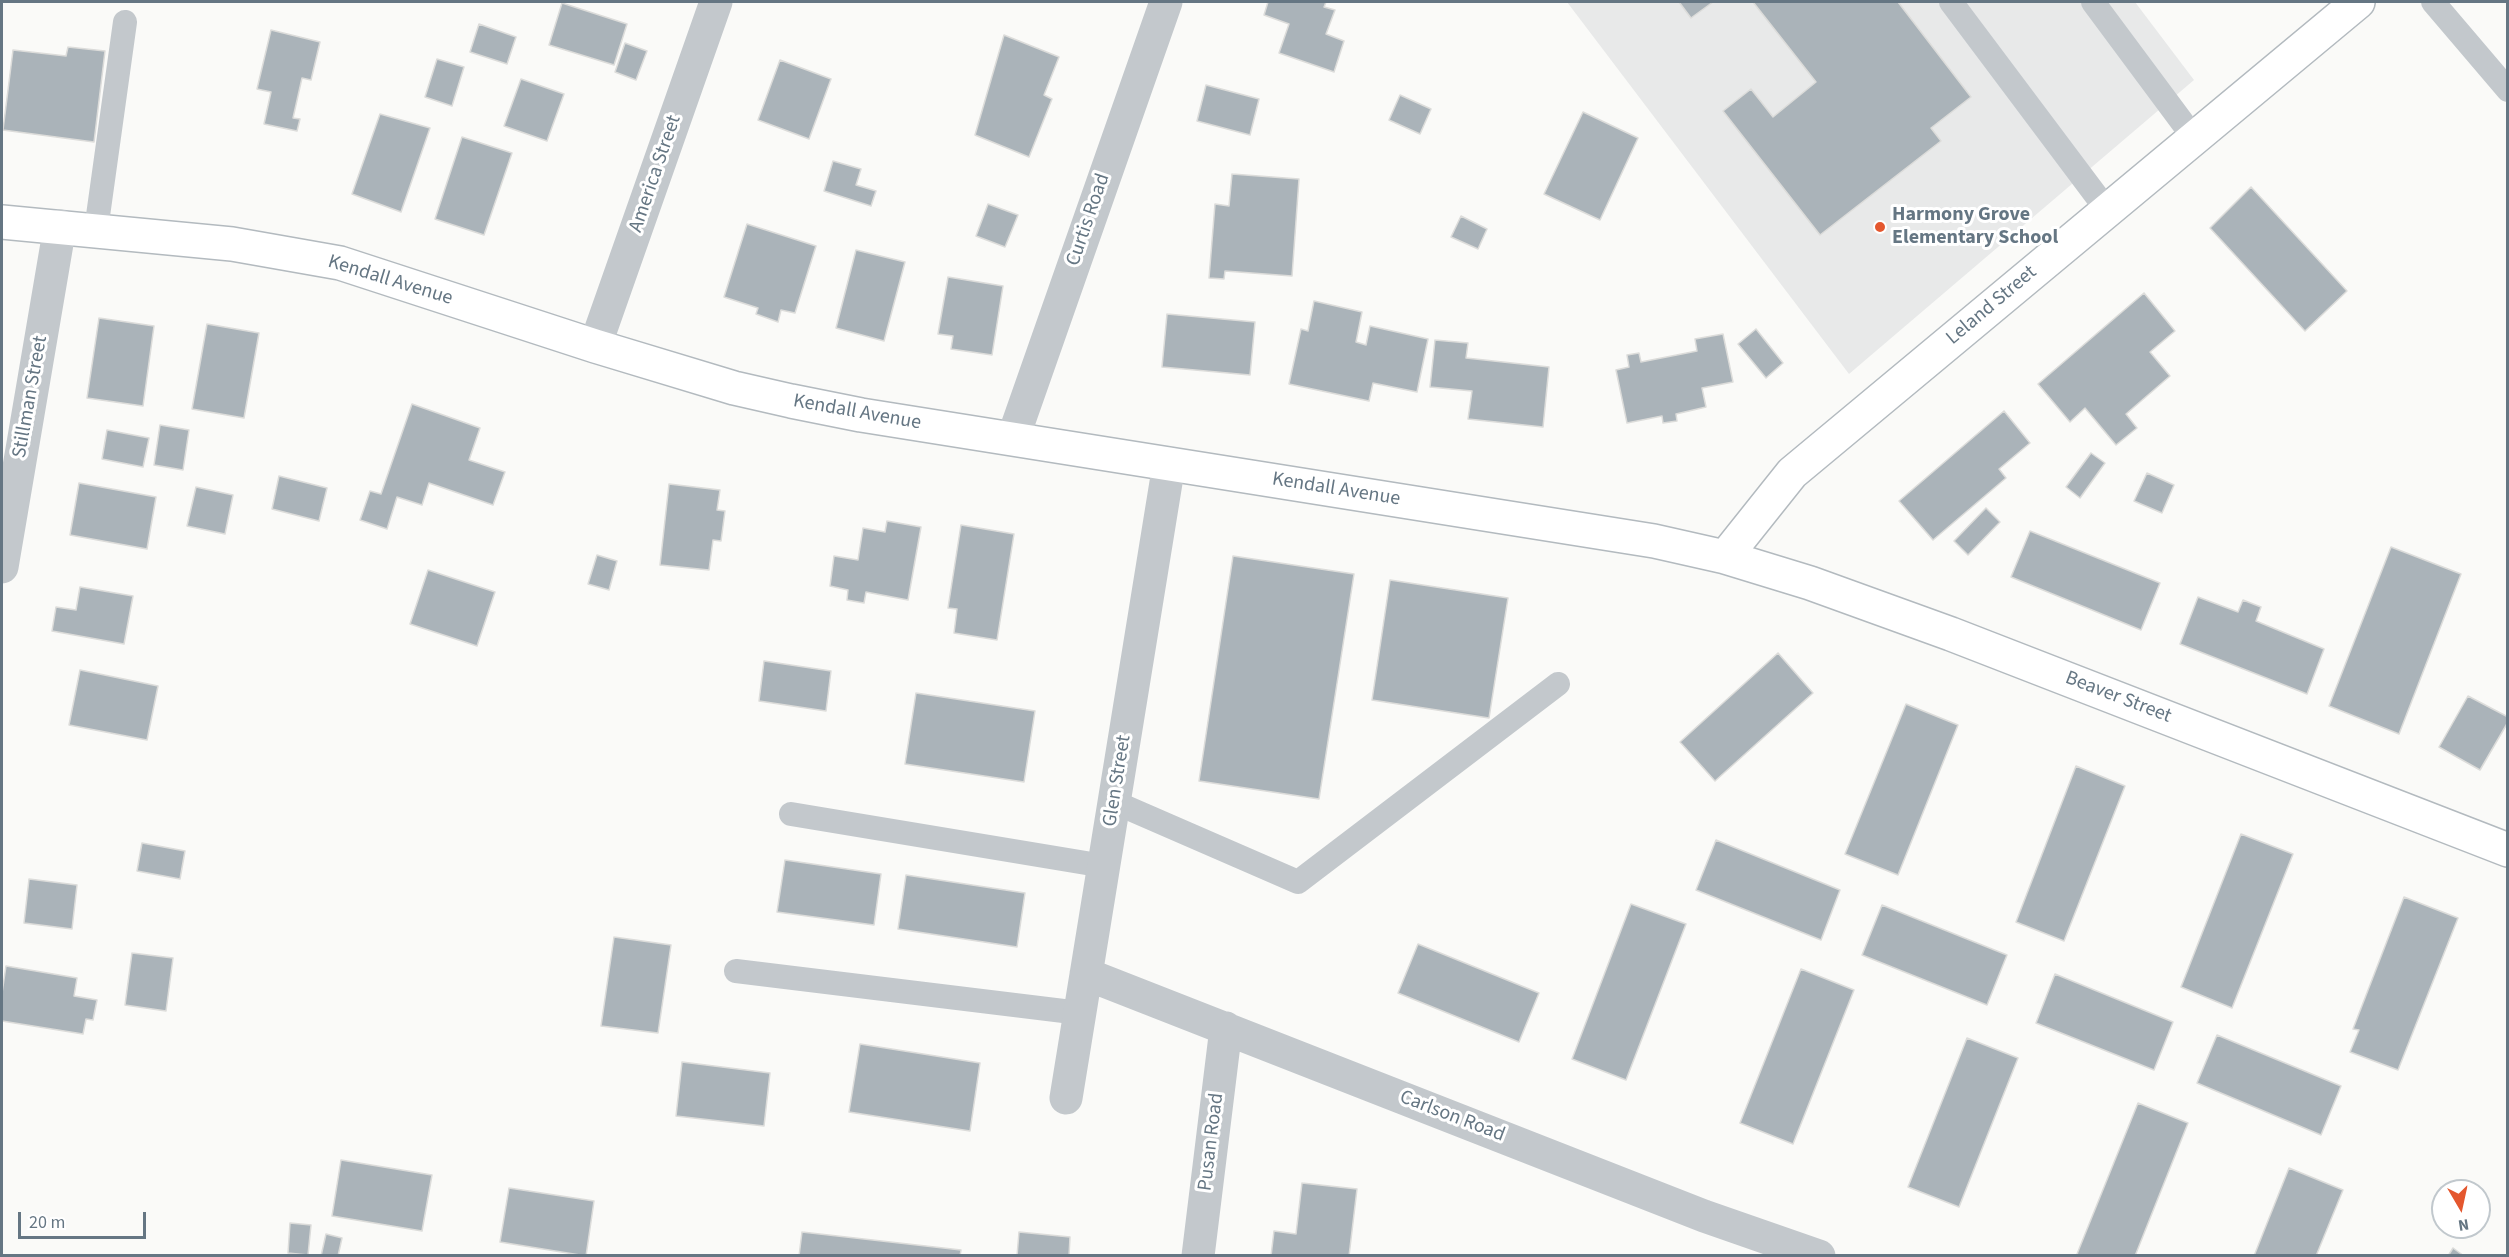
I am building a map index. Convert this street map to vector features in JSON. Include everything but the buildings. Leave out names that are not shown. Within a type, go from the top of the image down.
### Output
[{"type":"main road","name":"Leland Street","points":[[1725,557],[1792,473],[2358,2]]},
{"type":"main road","name":"Kendall Avenue","points":[[2,222],[232,243],[340,263],[595,346],[734,388],[791,402],[1644,539],[1725,557]]},
{"type":"main road","name":"Beaver Street","points":[[1725,557],[1810,583],[1951,634],[2508,850]]},
{"type":"street","name":"America Street","points":[[595,346],[716,2]]},
{"type":"street","name":"Curtis Road","points":[[1013,438],[1166,2]]},
{"type":"street","name":"Stillman Street","points":[[2,567],[60,226]]},
{"type":"street","name":"Glen Street","points":[[1066,1098],[1169,464]]},
{"type":"street","name":"Carlson Road","points":[[1086,974],[1704,1216],[1819,1256]]},
{"type":"street","name":"Pusan Road","points":[[1198,1256],[1226,1028]]},
{"type":"lane","points":[[1951,2],[2107,210]]},
{"type":"lane","points":[[2093,2],[2194,138]]},
{"type":"lane","points":[[2433,2],[2508,90]]},
{"type":"lane","points":[[96,230],[125,22]]},
{"type":"lane","points":[[1114,802],[1298,882],[1558,684]]},
{"type":"lane","points":[[791,814],[1104,866]]},
{"type":"lane","points":[[736,971],[1080,1013]]},
{"type":"shaded area","name":"Harmony Grove Elementary School","points":[[1567,2],[2135,2],[2194,80],[1849,374]]},
{"type":"place","name":"Harmony Grove Elementary School","points":[[1880,227]]}]
